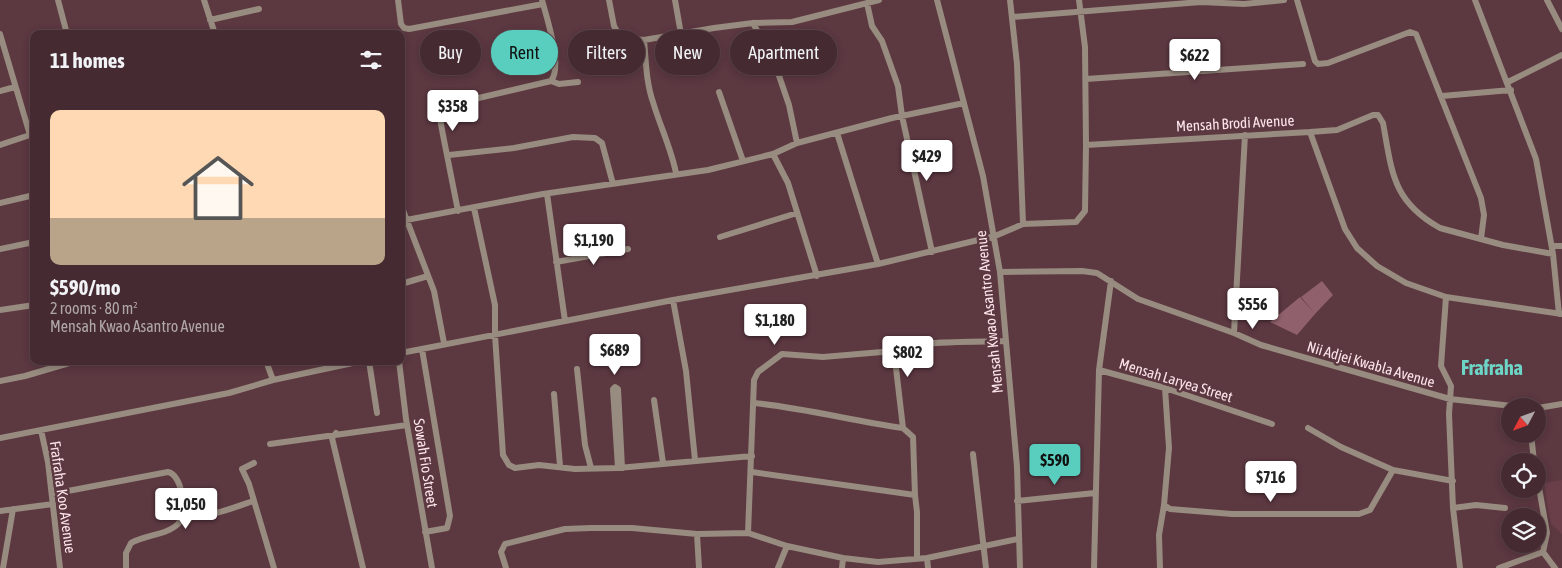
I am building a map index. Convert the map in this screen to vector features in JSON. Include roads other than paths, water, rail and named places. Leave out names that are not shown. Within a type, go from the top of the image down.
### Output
[{"type":"street","points":[[58,0],[66,30]]},
{"type":"street","points":[[204,0],[214,30]]},
{"type":"street","points":[[398,0],[402,24],[409,29],[543,2],[549,30]]},
{"type":"street","points":[[609,0],[616,30]]},
{"type":"street","points":[[675,0],[680,30]]},
{"type":"street","points":[[707,30],[753,23],[774,24],[800,21],[879,0]]},
{"type":"street","name":"Mensah Kwao Asantro Avenue","points":[[937,0],[983,176],[995,236],[1000,272],[1017,467],[1020,568]]},
{"type":"street","points":[[1010,0],[1020,131],[1023,224]]},
{"type":"street","points":[[405,352],[673,300],[878,264],[995,236],[1023,224],[1070,224],[1082,218],[1085,211],[1086,79],[1079,0]]},
{"type":"street","points":[[1012,17],[1081,13],[1146,4],[1284,0]]},
{"type":"street","points":[[1297,0],[1315,61],[1318,64],[1328,63],[1410,32],[1416,34],[1484,206],[1481,238]]},
{"type":"street","points":[[1475,0],[1536,159],[1552,246],[1561,314]]},
{"type":"street","points":[[1547,0],[1562,29]]},
{"type":"street","points":[[867,3],[872,26],[882,40],[898,86],[902,116],[932,252]]},
{"type":"street","points":[[210,20],[259,9]]},
{"type":"street","points":[[753,23],[776,64],[789,105],[797,144]]},
{"type":"street","points":[[1,37],[15,88],[30,129]]},
{"type":"street","points":[[645,50],[648,82],[653,104],[666,136],[676,173]]},
{"type":"street","points":[[1508,82],[1562,55]]},
{"type":"street","points":[[1086,79],[1303,64]]},
{"type":"street","points":[[551,82],[554,75]]},
{"type":"street","points":[[458,211],[442,127],[443,109],[453,104],[551,82],[559,84],[578,82]]},
{"type":"street","points":[[0,91],[15,88]]},
{"type":"street","points":[[1442,96],[1511,90]]},
{"type":"street","points":[[720,92],[743,161]]},
{"type":"street","points":[[405,221],[547,194],[676,173],[708,170],[773,154],[797,144],[837,133],[902,116],[964,103]]},
{"type":"street","points":[[1310,132],[1337,130],[1373,115],[1378,115],[1383,123],[1394,183],[1402,196],[1418,212],[1440,228],[1512,247],[1553,254]]},
{"type":"street","name":"Mensah Brodi Avenue","points":[[1086,144],[1310,132],[1345,229],[1357,248],[1377,266],[1406,283],[1446,297],[1561,314]]},
{"type":"street","points":[[837,133],[878,264]]},
{"type":"street","points":[[1234,333],[1245,135]]},
{"type":"street","points":[[0,146],[30,136]]},
{"type":"street","points":[[448,155],[514,148],[573,137],[595,138],[602,143],[613,184]]},
{"type":"street","points":[[773,154],[788,182],[817,276]]},
{"type":"street","points":[[547,194],[565,321]]},
{"type":"street","points":[[0,203],[30,197]]},
{"type":"street","points":[[474,208],[495,305],[495,335],[503,455],[506,463],[515,468],[533,465],[620,468],[752,456]]},
{"type":"street","points":[[720,237],[797,214]]},
{"type":"street","points":[[405,223],[434,291],[444,343]]},
{"type":"street","points":[[0,249],[30,243]]},
{"type":"street","points":[[1552,246],[1562,246]]},
{"type":"street","points":[[556,262],[628,249]]},
{"type":"street","name":"Nii Adjei Kwabla Avenue","points":[[1000,272],[1082,271],[1097,273],[1111,281],[1124,293],[1234,333],[1261,345],[1450,399],[1501,405]]},
{"type":"street","points":[[405,283],[428,276]]},
{"type":"street","name":"Mensah Laryea Street","points":[[1111,281],[1099,370],[1165,388],[1272,424]]},
{"type":"street","points":[[1446,297],[1441,366],[1451,386],[1453,508],[1460,568]]},
{"type":"street","points":[[673,300],[686,371],[696,460]]},
{"type":"street","points":[[0,310],[30,306]]},
{"type":"street","points":[[748,533],[752,472],[754,380],[758,372],[782,354],[823,357],[894,351],[898,348],[925,344],[1005,341]]},
{"type":"street","points":[[422,348],[450,516],[447,528],[425,532]]},
{"type":"street","points":[[894,351],[903,428]]},
{"type":"street","points":[[0,381],[62,365]]},
{"type":"street","points":[[267,365],[273,380]]},
{"type":"street","points":[[0,438],[229,393],[273,380],[343,365]]},
{"type":"street","points":[[370,365],[377,414]]},
{"type":"street","name":"Sowah Fio Street","points":[[400,365],[407,425],[432,568]]},
{"type":"street","points":[[577,369],[585,445],[591,468]]},
{"type":"street","points":[[1094,568],[1099,370]]},
{"type":"street","points":[[1160,568],[1160,535],[1169,448],[1165,388]]},
{"type":"street","points":[[554,394],[560,466]]},
{"type":"street","points":[[654,400],[663,463]]},
{"type":"street","points":[[754,403],[790,406],[858,422],[903,428],[913,438],[917,512],[917,558]]},
{"type":"street","points":[[1546,407],[1562,404]]},
{"type":"street","points":[[618,418],[620,468]]},
{"type":"street","points":[[270,444],[336,433],[407,425]]},
{"type":"street","points":[[1308,428],[1341,447],[1393,470],[1453,481]]},
{"type":"street","name":"Frafraha Koo Avenue","points":[[41,430],[52,504],[57,523],[60,568]]},
{"type":"street","points":[[336,433],[332,438],[363,568]]},
{"type":"street","points":[[973,454],[986,568]]},
{"type":"street","points":[[254,463],[242,469],[249,484],[274,568]]},
{"type":"street","points":[[1164,505],[1170,509],[1232,514],[1359,514],[1370,510],[1393,470]]},
{"type":"street","points":[[52,494],[168,472],[175,476],[179,482],[182,515],[175,526],[131,543],[126,553],[126,568]]},
{"type":"street","points":[[752,472],[915,495]]},
{"type":"street","points":[[1017,501],[1095,493]]},
{"type":"street","points":[[182,515],[196,517],[216,513],[253,501]]},
{"type":"street","points":[[0,511],[52,504]]},
{"type":"street","points":[[1453,508],[1476,505],[1504,508]]},
{"type":"street","points":[[3,568],[14,509]]},
{"type":"street","points":[[506,568],[501,552],[505,544],[565,529],[632,528],[697,534],[748,533],[787,546],[843,558],[878,562],[927,558],[1018,539]]},
{"type":"street","points":[[697,534],[699,568]]},
{"type":"street","points":[[778,568],[787,546]]},
{"type":"street","points":[[1499,568],[1540,553]]},
{"type":"street","points":[[1544,553],[1555,568]]},
{"type":"street","points":[[842,568],[843,558]]},
{"type":"street","points":[[927,558],[928,568]]},
{"type":"district","name":"Frafraha","points":[[1492,367]]}]
